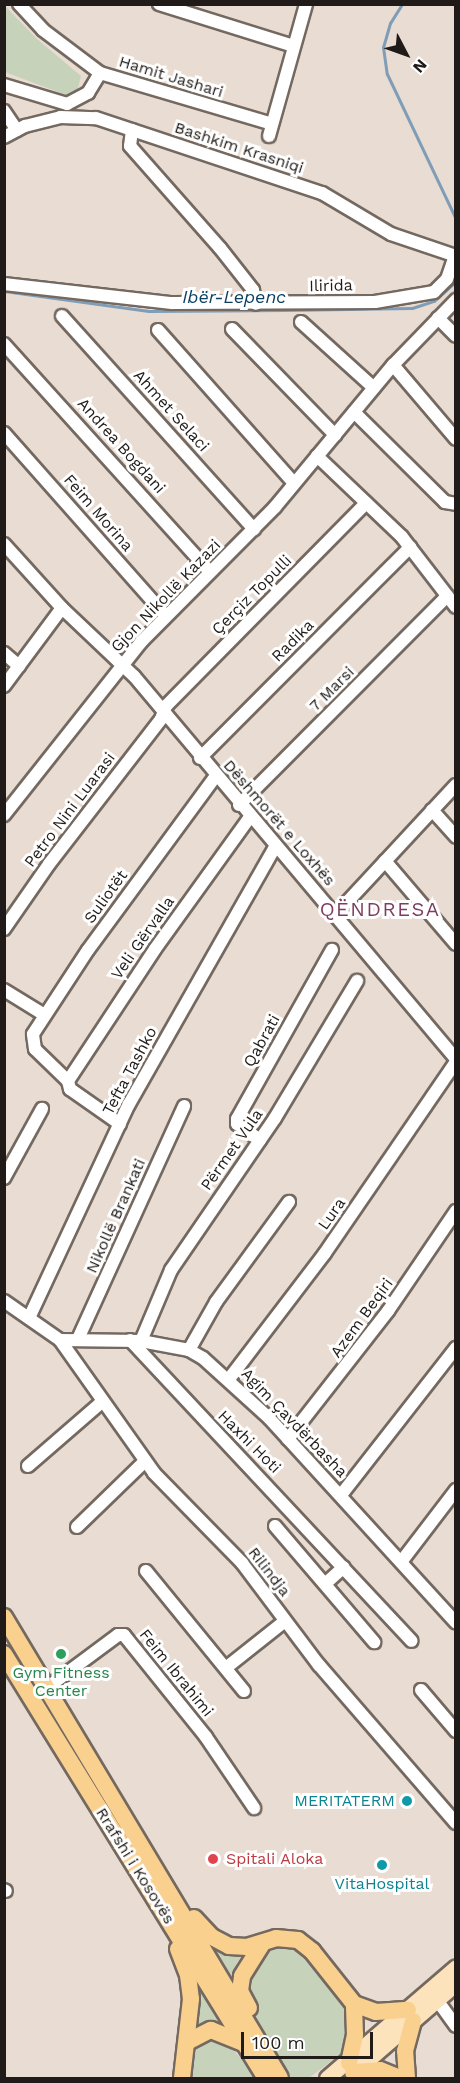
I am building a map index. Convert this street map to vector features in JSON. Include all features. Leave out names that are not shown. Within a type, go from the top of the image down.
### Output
[{"type":"highway","name":"Rrafshi i Kosovës","points":[[4,1617],[155,1866],[249,2040],[266,2079]]},
{"type":"highway","name":"Rrafshi i Kosovës","points":[[4,1654],[136,1869],[249,2040]]},
{"type":"highway","points":[[155,1866],[212,1937],[237,1947],[284,1938],[305,1945],[354,2004],[376,2012],[412,2017],[405,2051],[408,2079]]},
{"type":"highway","points":[[136,1869],[188,1975],[191,1999],[182,2079]]},
{"type":"highway","points":[[263,1943],[241,1982],[249,2040],[280,2079]]},
{"type":"highway","points":[[354,2004],[355,2034],[349,2071],[380,2070],[400,2079]]},
{"type":"highway","points":[[187,2042],[211,2030],[249,2040]]},
{"type":"main road","points":[[412,2017],[456,1966]]},
{"type":"main road","points":[[327,2079],[349,2071],[456,1983]]},
{"type":"street","points":[[19,4],[43,30],[100,73]]},
{"type":"street","points":[[159,4],[294,46],[306,4]]},
{"type":"street","name":"Hamit Jashari","points":[[4,85],[67,104],[88,93],[100,73],[270,130],[294,46]]},
{"type":"street","points":[[4,111],[17,130]]},
{"type":"street","name":"Bashkim Krasniqi","points":[[5,137],[17,130],[60,117],[80,115],[322,193],[391,234],[455,256]]},
{"type":"street","points":[[132,130],[130,146],[220,248],[253,290],[256,304]]},
{"type":"street","name":"Ilirida","points":[[4,284],[172,303],[375,302],[423,296],[447,279],[455,256]]},
{"type":"street","name":"Gjon Nikollë Kazazi","points":[[4,815],[123,664],[166,616],[254,529],[393,366],[456,300]]},
{"type":"street","name":"Ahmet Selaci","points":[[62,316],[254,529]]},
{"type":"street","points":[[438,318],[456,336]]},
{"type":"street","points":[[302,322],[374,388]]},
{"type":"street","points":[[232,329],[335,435]]},
{"type":"street","points":[[158,330],[294,483]]},
{"type":"street","name":"Andrea Bogdani","points":[[4,344],[210,572]]},
{"type":"street","points":[[393,366],[456,439]]},
{"type":"street","points":[[354,412],[445,502],[456,504]]},
{"type":"street","name":"Feim Morina","points":[[4,433],[166,616]]},
{"type":"street","points":[[317,456],[410,547],[456,607]]},
{"type":"street","name":"Çerçiz Topulli","points":[[163,713],[366,503]]},
{"type":"street","name":"Dëshmorët e Loxhës","points":[[4,544],[62,608],[123,664],[239,805],[336,915],[456,1061]]},
{"type":"street","name":"Radika","points":[[200,758],[410,547]]},
{"type":"street","name":"7 Marsi","points":[[239,805],[447,596]]},
{"type":"street","points":[[4,686],[62,608]]},
{"type":"street","points":[[4,653],[19,666]]},
{"type":"street","name":"Petro Nini Luarasi","points":[[4,929],[163,713]]},
{"type":"street","name":"Suliotët","points":[[68,1081],[32,1043],[43,1014],[216,776]]},
{"type":"street","points":[[336,915],[456,785]]},
{"type":"street","points":[[432,810],[456,837]]},
{"type":"street","name":"Veli Gërvalla","points":[[68,1081],[155,949],[250,817]]},
{"type":"street","name":"Tefta Tashko","points":[[29,1318],[120,1124],[275,847]]},
{"type":"street","points":[[385,861],[456,944]]},
{"type":"street","name":"Qabrati","points":[[260,1140],[237,1125],[237,1119],[332,950]]},
{"type":"street","name":"Përmet Vula","points":[[135,1341],[171,1270],[260,1140],[357,981]]},
{"type":"street","points":[[4,990],[43,1014]]},
{"type":"street","name":"Lura","points":[[229,1379],[325,1252],[456,1061]]},
{"type":"street","points":[[68,1081],[75,1093],[120,1124]]},
{"type":"street","name":"Nikollë Brankati","points":[[78,1339],[184,1106]]},
{"type":"street","points":[[4,1178],[42,1109]]},
{"type":"street","points":[[189,1350],[216,1302],[288,1203]]},
{"type":"street","name":"Azem Beqiri","points":[[288,1439],[388,1311],[456,1211]]},
{"type":"street","points":[[4,1301],[60,1340]]},
{"type":"street","name":"Agim Çavdërbasha","points":[[60,1340],[135,1341],[189,1350],[229,1379],[288,1439],[455,1622]]},
{"type":"street","name":"Rilindja","points":[[60,1340],[145,1461],[242,1563],[319,1665],[456,1822]]},
{"type":"street","name":"Haxhi Hoti","points":[[135,1341],[412,1641]]},
{"type":"street","points":[[341,1495],[456,1348]]},
{"type":"street","points":[[28,1466],[102,1402]]},
{"type":"street","points":[[77,1527],[145,1461]]},
{"type":"street","points":[[400,1562],[456,1490]]},
{"type":"street","points":[[274,1526],[374,1642]]},
{"type":"street","points":[[325,1584],[344,1567]]},
{"type":"street","points":[[146,1571],[244,1691]]},
{"type":"street","points":[[226,1667],[285,1621]]},
{"type":"street","name":"Feim Ibrahimi","points":[[48,1688],[118,1635],[124,1635],[206,1737],[254,1808]]},
{"type":"street","points":[[421,1690],[456,1731]]},
{"type":"street","points":[[437,2000],[456,2026]]},
{"type":"green space","points":[[4,5],[37,39],[81,76],[77,92],[66,95],[5,72]]},
{"type":"green space","points":[[199,1931],[243,1953],[236,1964],[235,1993]]},
{"type":"green space","points":[[283,1947],[305,1954],[351,2013],[346,2050],[309,2078],[287,2078],[242,1990],[266,1952]]},
{"type":"green space","points":[[192,1971],[230,2032],[192,2034]]},
{"type":"green space","points":[[223,2037],[257,2078],[187,2078],[195,2041]]},
{"type":"waterway","name":"Ibër-Lepenc","points":[[402,4],[390,23],[383,47],[387,74],[456,219]]},
{"type":"waterway","name":"Ibër-Lepenc","points":[[4,291],[149,311],[412,308],[434,301],[456,281]]},
{"type":"place","name":"Gym Fitness Center","points":[[61,1654]]},
{"type":"place","name":"MERITATERM","points":[[407,1801]]},
{"type":"place","name":"Spitali Aloka","points":[[213,1859]]},
{"type":"place","name":"VitaHospital","points":[[382,1865]]},
{"type":"district","name":"QËNDRESA","points":[[380,909]]}]
